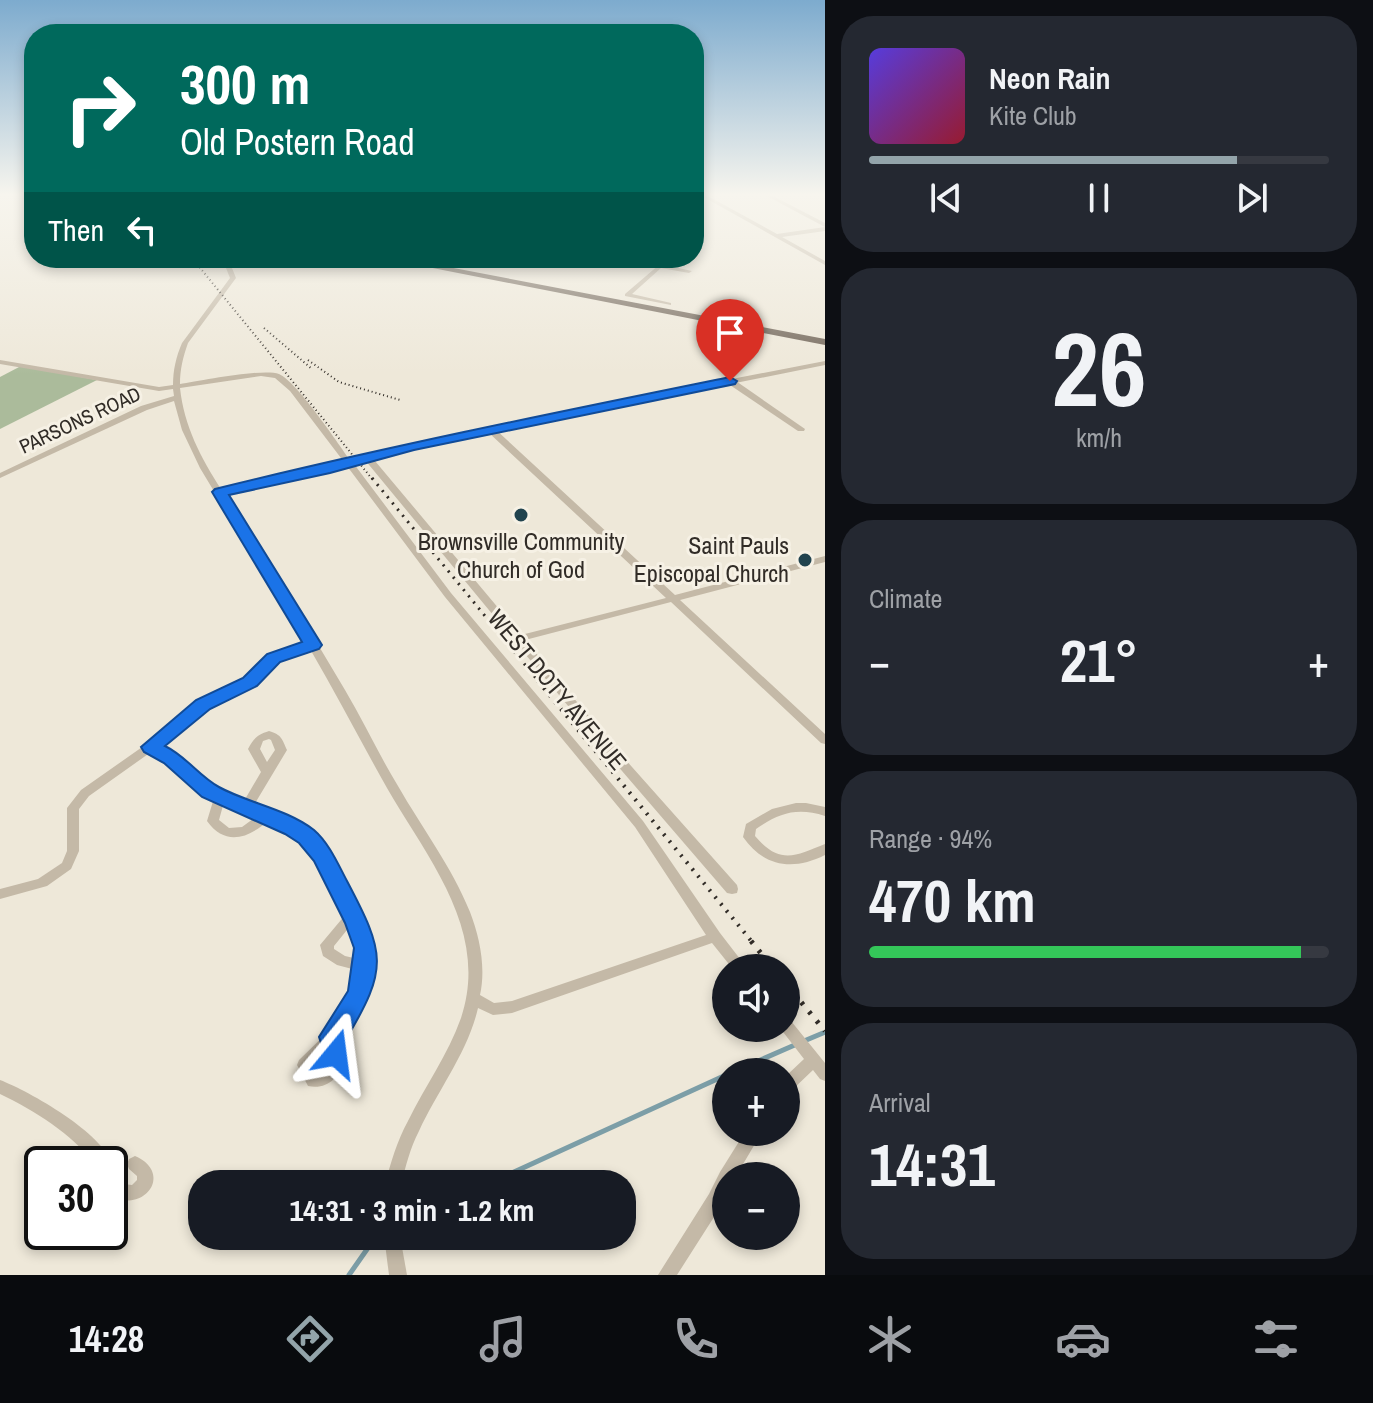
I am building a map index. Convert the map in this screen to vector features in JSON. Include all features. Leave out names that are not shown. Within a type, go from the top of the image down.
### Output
[{"type":"main road","points":[[443,268],[667,308],[825,342]]},
{"type":"street","points":[[229,268],[233,278],[188,338],[177,368],[176,393],[187,434],[435,856],[463,914],[475,955],[472,998],[457,1047],[407,1137],[396,1170]]},
{"type":"street","points":[[658,268],[627,295],[667,308],[677,297]]},
{"type":"street","points":[[672,268],[689,271]]},
{"type":"street","points":[[0,362],[176,393]]},
{"type":"street","points":[[220,492],[491,430],[825,363]]},
{"type":"street","name":"WEST DOTY AVENUE","points":[[176,393],[261,374],[277,376],[293,389],[448,595],[639,824],[729,954]]},
{"type":"street","points":[[730,381],[801,429]]},
{"type":"street","name":"PARSONS ROAD","points":[[0,476],[176,393]]},
{"type":"street","points":[[491,430],[825,740]]},
{"type":"street","points":[[367,457],[732,889]]},
{"type":"street","points":[[519,639],[820,561],[825,571]]},
{"type":"street","points":[[0,894],[31,887],[61,872],[72,858],[73,808],[85,793],[151,747],[203,704],[250,682],[273,658],[312,645]]},
{"type":"street","points":[[151,747],[172,758],[195,781],[220,796],[293,828],[313,843],[364,939],[366,966],[360,993],[333,1037]]},
{"type":"street","points":[[247,806],[267,772]]},
{"type":"street","points":[[220,796],[213,821],[228,832],[237,834],[248,830],[266,815]]},
{"type":"street","points":[[825,812],[805,805],[784,810],[762,818],[750,827],[749,837],[756,846],[784,861],[797,861],[825,849]]},
{"type":"street","points":[[353,914],[330,941],[328,952],[342,961],[366,966]]},
{"type":"street","points":[[472,998],[493,1009],[512,1007],[715,937]]},
{"type":"street","points":[[800,1042],[825,1074]]},
{"type":"street","points":[[800,1073],[814,1060]]},
{"type":"street","points":[[0,1087],[30,1102],[85,1146]]},
{"type":"street","points":[[128,1193],[135,1193],[145,1183],[145,1172],[135,1164]]},
{"type":"street","points":[[667,1275],[712,1205]]},
{"type":"street","points":[[394,1250],[398,1275]]},
{"type":"green space","points":[[21,366],[97,380],[0,429],[0,377]]},
{"type":"waterway","points":[[804,1041],[823,1033]]},
{"type":"waterway","points":[[765,1058],[797,1044]]},
{"type":"waterway","points":[[519,1170],[712,1081]]},
{"type":"waterway","points":[[349,1275],[366,1250]]},
{"type":"railway","points":[[200,268],[373,480]]},
{"type":"railway","points":[[264,328],[312,369]]},
{"type":"railway","points":[[308,360],[339,382],[400,400]]},
{"type":"railway","points":[[372,478],[540,683]]},
{"type":"railway","points":[[538,681],[753,943]]},
{"type":"railway","points":[[751,941],[762,954]]},
{"type":"railway","points":[[800,1001],[825,1031]]},
{"type":"place","name":"Brownsville Community Church of God","points":[[521,515]]},
{"type":"place","name":"Saint Pauls Episcopal Church","points":[[805,560]]},
{"type":"route","points":[[336,1054],[333,1037],[360,993],[366,948],[357,923],[322,856],[307,837],[293,828],[209,791],[172,758],[151,747],[203,704],[250,682],[273,658],[312,645],[220,492],[330,469],[412,446],[730,381]]}]
